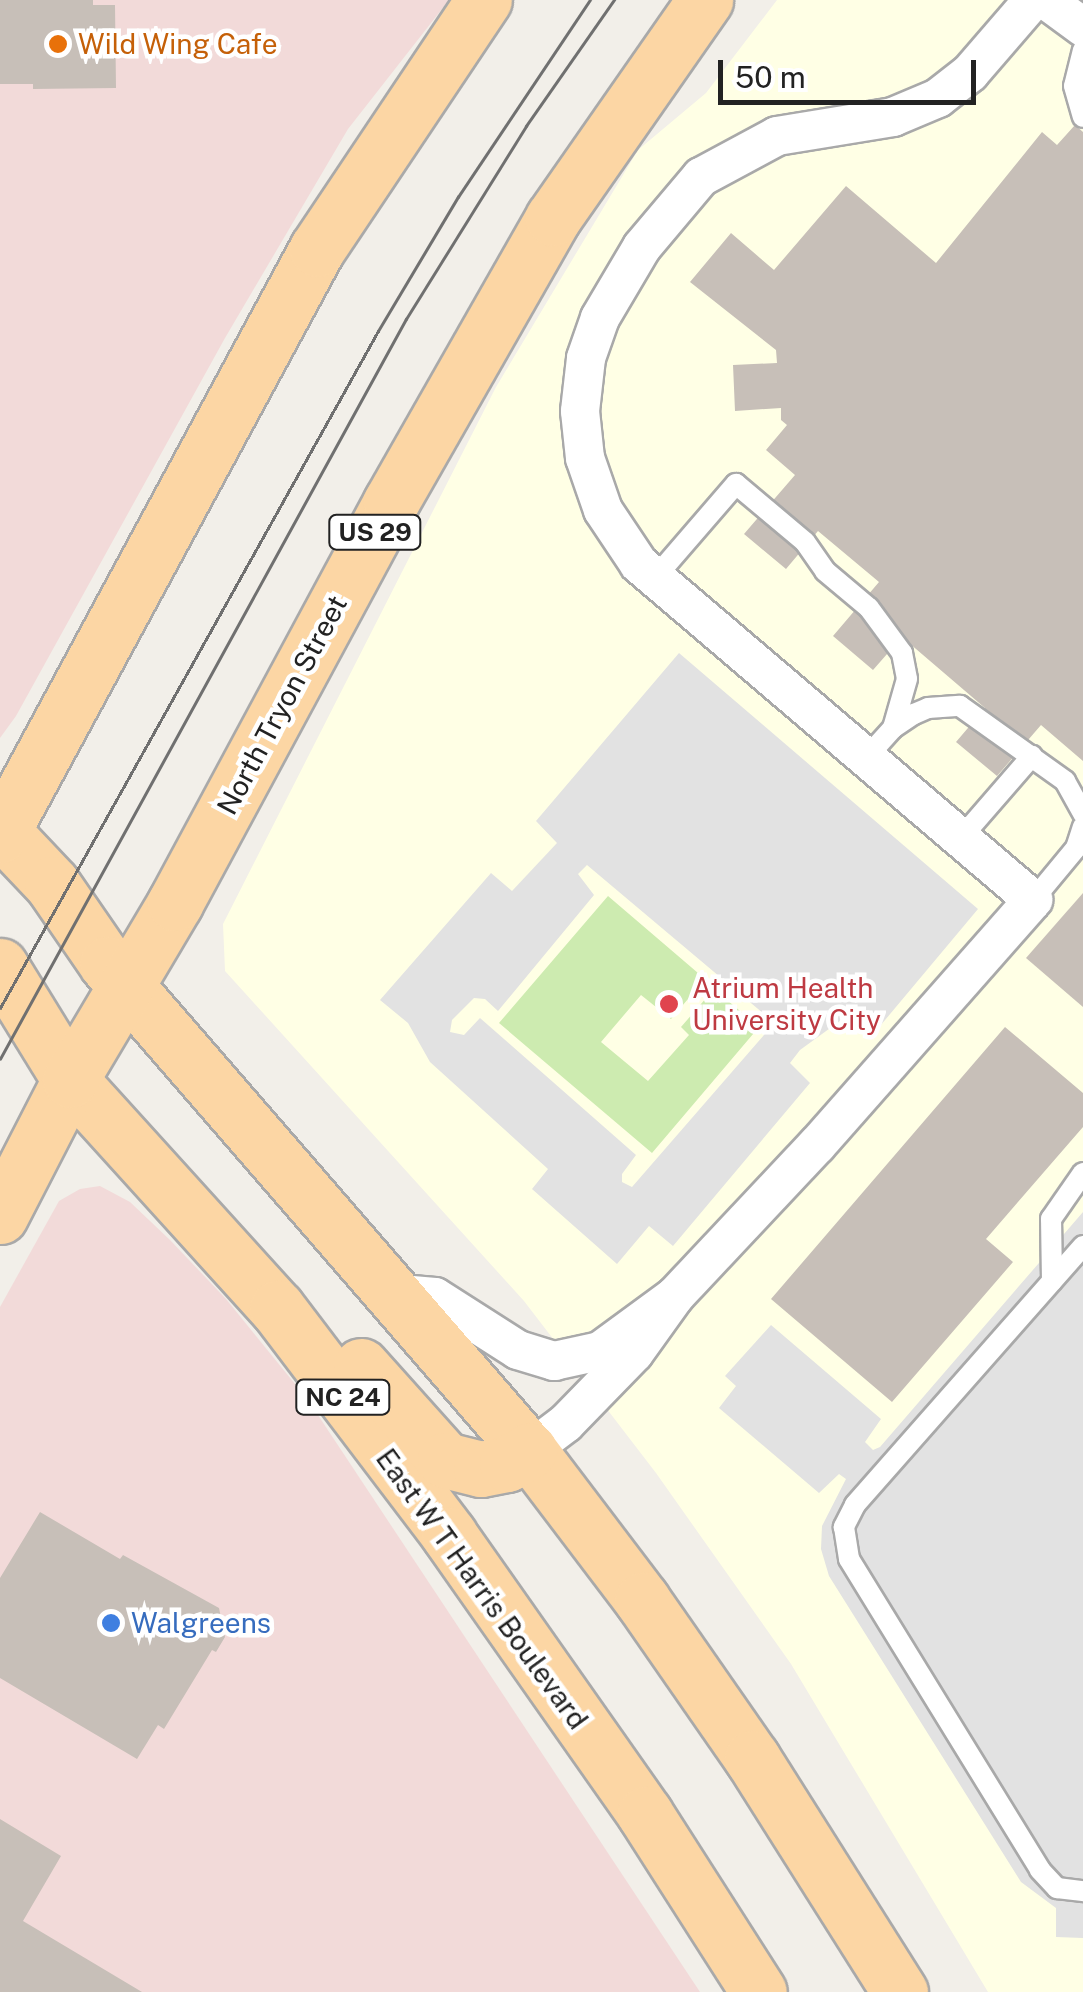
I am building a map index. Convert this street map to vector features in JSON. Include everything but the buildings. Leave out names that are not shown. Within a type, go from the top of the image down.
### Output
[{"type":"main road","points":[[484,0],[317,248],[1,832],[52,884],[127,986],[286,1165],[389,1293],[529,1452],[718,1708],[900,1992]]},
{"type":"main road","name":"North Tryon Street","points":[[0,1216],[70,1080],[127,986],[391,502],[552,218],[705,0]]},
{"type":"main road","name":"East W T Harris Boulevard","points":[[0,966],[70,1080],[277,1308],[449,1535],[645,1814],[759,1992]]},
{"type":"main road","points":[[277,1308],[324,1332],[348,1351],[446,1460],[468,1468],[497,1467],[529,1452]]},
{"type":"main road","points":[[645,1814],[738,1910],[801,1992]]},
{"type":"street","points":[[529,1452],[566,1423],[634,1353],[675,1296],[817,1145],[1033,900],[653,580],[603,510],[580,433],[581,384],[593,336],[642,247],[701,177],[747,149],[800,129],[893,117],[938,98],[970,73],[1033,0]]},
{"type":"street","points":[[1046,0],[1083,27]]},
{"type":"street","points":[[389,1293],[435,1298],[518,1350],[554,1361],[590,1356],[675,1296]]},
{"type":"lane","points":[[1083,50],[1074,86],[1083,117]]},
{"type":"lane","points":[[653,580],[736,484],[805,542],[825,571],[869,608],[902,652],[907,679],[893,728]]},
{"type":"lane","points":[[864,759],[893,728],[928,708],[960,706],[1065,781],[1083,814]]},
{"type":"lane","points":[[960,838],[1032,756]]},
{"type":"lane","points":[[1033,900],[1076,848],[1083,827]]},
{"type":"lane","points":[[1052,1282],[1051,1219],[1083,1173]]},
{"type":"lane","points":[[1083,1246],[855,1504],[844,1527],[844,1542],[857,1573],[1049,1882],[1057,1888],[1083,1890]]},
{"type":"shaded area","points":[[0,0],[449,0],[348,129],[225,338],[16,716],[0,738]]},
{"type":"shaded area","name":"Atrium Health University City","points":[[777,0],[1083,0],[1083,1992],[988,1992],[791,1664],[656,1473],[524,1301],[225,971],[223,924],[496,387],[638,150],[706,93]]},
{"type":"shaded area","points":[[679,653],[978,909],[870,1038],[844,1018],[800,1050],[790,1063],[810,1083],[673,1246],[649,1226],[617,1264],[532,1189],[548,1169],[430,1062],[408,1023],[380,1000],[491,873],[512,891],[557,843],[536,821]],"holes":[[[587,865],[771,1020],[771,1027],[632,1187],[622,1182],[622,1174],[636,1155],[480,1018],[464,1035],[450,1032],[452,1020],[474,998],[485,999],[498,1011],[594,895],[578,874]]]},
{"type":"shaded area","points":[[100,1186],[130,1202],[170,1240],[226,1299],[308,1400],[700,1992],[0,1992],[0,1307],[59,1201],[80,1189]]},
{"type":"shaded area","points":[[1083,1212],[1083,1938],[1056,1937],[1056,1908],[1021,1882],[829,1576],[821,1549],[822,1526],[846,1479],[839,1474],[819,1493],[719,1408],[736,1386],[725,1376],[771,1325],[881,1419],[865,1442],[873,1450],[880,1447]]},
{"type":"green space","points":[[608,896],[705,979],[671,1019],[641,995],[601,1042],[648,1081],[689,1035],[681,1027],[714,989],[759,1027],[652,1153],[499,1023]]},
{"type":"tram line","points":[[0,1008],[378,331],[458,197],[590,0]]},
{"type":"tram line","points":[[0,1059],[406,319],[526,126],[614,0]]},
{"type":"place","name":"Wild Wing Cafe","points":[[58,44]]},
{"type":"place","name":"Atrium Health University City","points":[[669,1004]]},
{"type":"place","name":"Walgreens","points":[[111,1623]]}]
